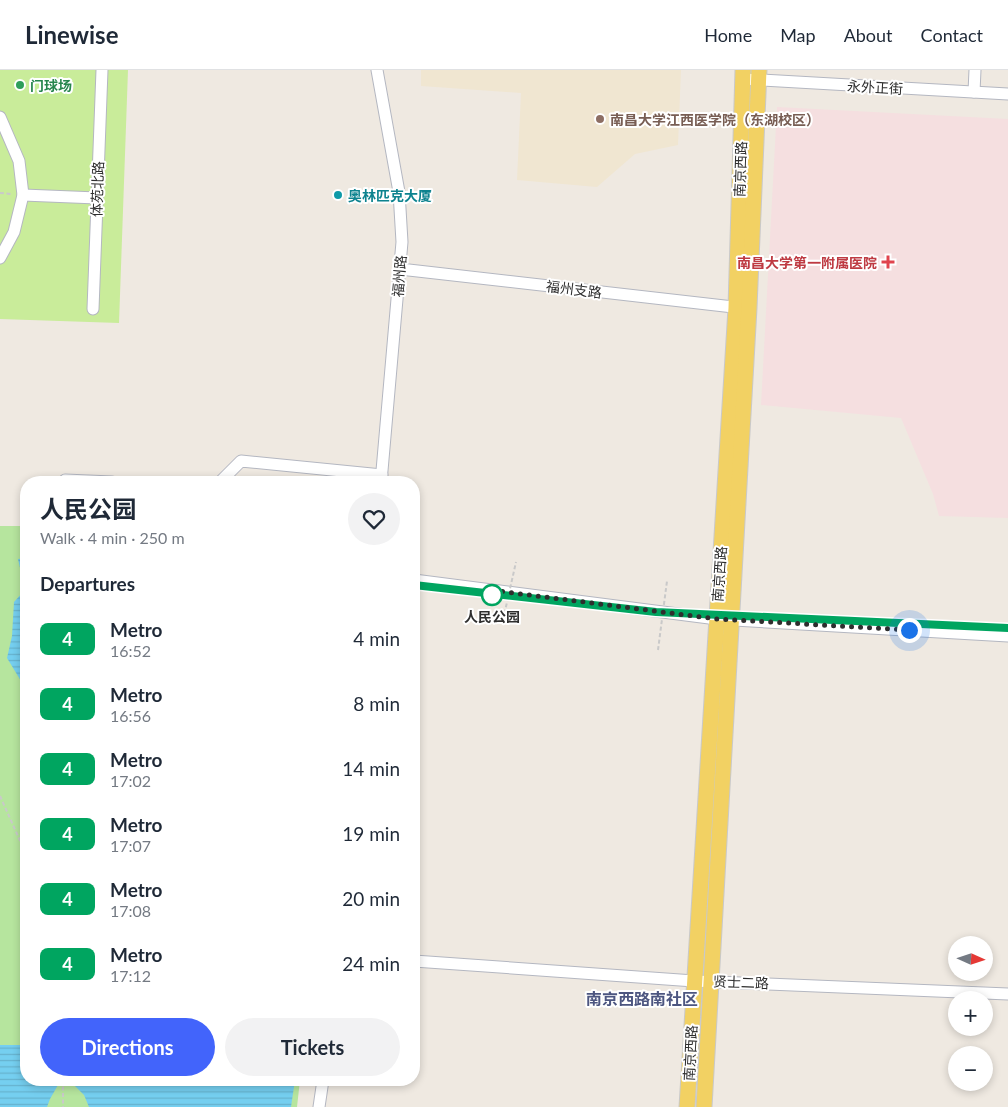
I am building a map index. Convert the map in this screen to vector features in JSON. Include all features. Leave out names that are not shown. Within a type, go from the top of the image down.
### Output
[{"type":"main road","name":"南京西路","points":[[742,308],[743,75]]},
{"type":"main road","name":"南京西路","points":[[704,1107],[711,981],[724,619],[742,308],[759,75]]},
{"type":"main road","name":"南京西路","points":[[687,1107],[694,981],[724,619]]},
{"type":"street","name":"体苑北路","points":[[93,309],[102,70]]},
{"type":"street","name":"福州路","points":[[377,70],[399,192],[402,242],[381,476]]},
{"type":"street","points":[[974,92],[975,70]]},
{"type":"street","name":"永外正街","points":[[743,75],[1008,94]]},
{"type":"street","points":[[0,117],[19,161],[23,195],[14,232],[0,258]]},
{"type":"street","points":[[23,195],[97,198]]},
{"type":"street","name":"福州支路","points":[[400,269],[742,308]]},
{"type":"street","points":[[226,476],[241,461],[358,476]]},
{"type":"street","points":[[420,581],[724,619],[1008,636]]},
{"type":"street","name":"贤士二路","points":[[420,961],[694,981],[1008,994]]},
{"type":"street","points":[[319,1107],[322,1086]]},
{"type":"path","points":[[503,620],[516,562]]},
{"type":"path","points":[[658,650],[667,581]]},
{"type":"path","points":[[0,796],[20,841]]},
{"type":"path","points":[[63,1086],[63,1107]]},
{"type":"shaded area","name":"南昌大学江西医学院（东湖校区）","points":[[421,70],[681,70],[678,145],[635,154],[597,187],[517,180],[521,93],[421,86]]},
{"type":"shaded area","name":"南昌大学第一附属医院","points":[[777,107],[1008,119],[1008,518],[939,516],[933,494],[901,418],[761,405]]},
{"type":"green space","points":[[0,70],[128,70],[119,323],[0,319]]},
{"type":"green space","points":[[0,526],[20,526],[20,1086],[299,1086],[297,1107],[0,1107]]},
{"type":"water","points":[[20,595],[20,679],[7,658],[12,636],[14,602]]},
{"type":"water","points":[[0,1045],[20,1045],[20,1086],[57,1086],[47,1107],[0,1107]]},
{"type":"water","points":[[75,1086],[294,1086],[291,1107],[89,1107],[84,1095]]},
{"type":"metro line","name":"4","points":[[420,586],[656,612],[1008,628]]},
{"type":"place","name":"门球场","points":[[20,85]]},
{"type":"place","name":"南昌大学江西医学院（东湖校区）","points":[[600,119]]},
{"type":"place","name":"奥林匹克大厦","points":[[338,195]]},
{"type":"place","name":"南昌大学第一附属医院","points":[[888,262]]},
{"type":"place","name":"人民公园","points":[[492,595]]},
{"type":"district","name":"南京西路南社区","points":[[642,998]]},
{"type":"route","points":[[492,595],[490,590],[717,619],[909,630]]}]
